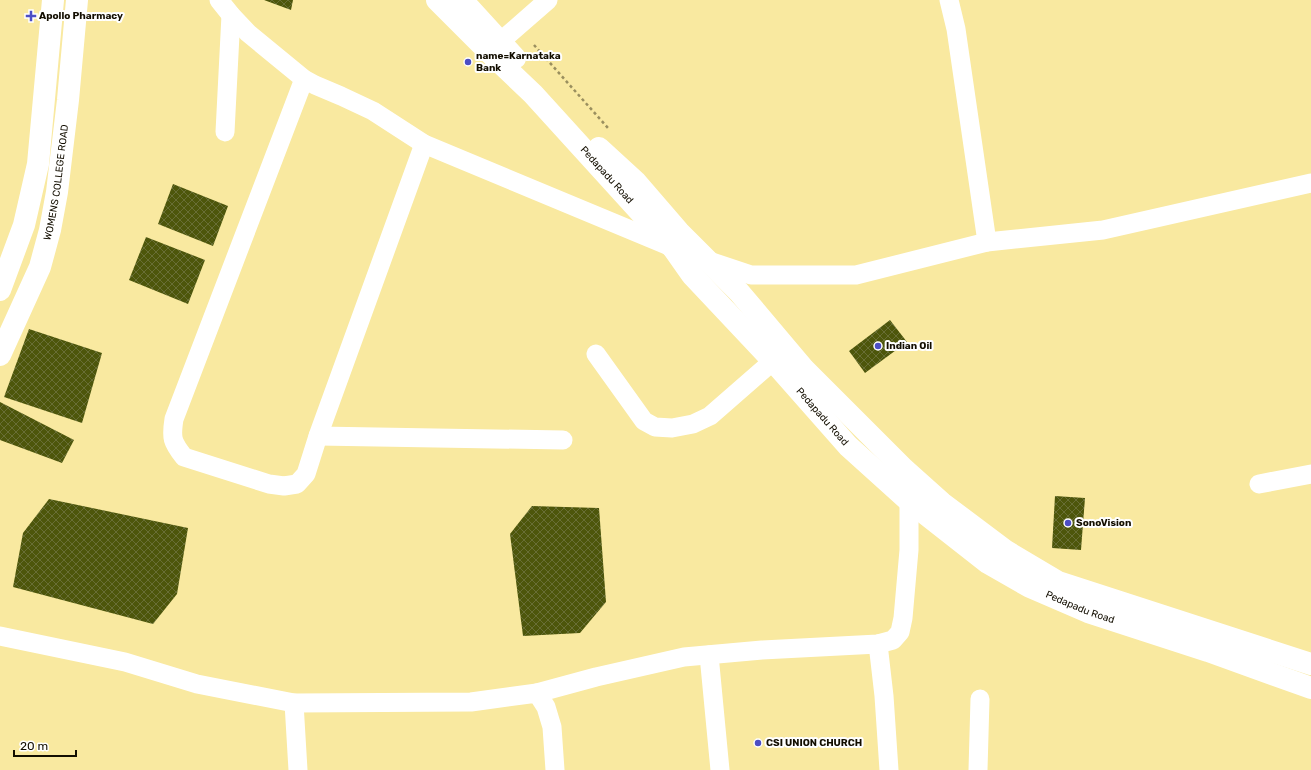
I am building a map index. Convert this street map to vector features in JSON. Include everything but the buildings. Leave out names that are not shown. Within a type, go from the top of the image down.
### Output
[{"type":"main road","name":"WOMENS COLLEGE ROAD","points":[[0,290],[24,225],[38,164],[54,0]]},
{"type":"main road","name":"WOMENS COLLEGE ROAD","points":[[0,355],[6,329],[40,267],[50,230],[57,192],[66,116],[77,0]]},
{"type":"main road","name":"Pedapadu Road","points":[[437,0],[534,94],[673,248],[692,275],[773,361],[848,446],[909,501],[988,563],[1030,587],[1088,612],[1208,651],[1311,688]]},
{"type":"main road","points":[[462,0],[582,132],[635,181],[679,232],[739,292],[804,368],[904,469],[942,503],[1006,551],[1058,582],[1311,664]]},
{"type":"street","points":[[219,0],[248,33],[304,79],[315,86],[373,111],[424,144],[673,248],[710,262],[751,274],[856,275],[987,242],[1103,230],[1311,183]]},
{"type":"street","points":[[500,42],[548,0]]},
{"type":"street","points":[[949,0],[956,29],[987,242]]},
{"type":"street","points":[[225,132],[231,15]]},
{"type":"street","points":[[304,79],[174,419],[172,435],[176,446],[184,457],[269,484],[284,486],[297,484],[306,474],[318,436],[424,144]]},
{"type":"street","points":[[596,354],[644,421],[655,427],[672,428],[693,424],[710,416],[773,361]]},
{"type":"street","points":[[318,436],[563,440]]},
{"type":"street","points":[[1259,484],[1311,474]]},
{"type":"street","points":[[0,636],[125,662],[197,684],[294,703],[471,702],[537,693],[596,677],[677,658],[762,650],[878,644],[893,640],[900,632],[903,618],[910,550],[909,501]]},
{"type":"street","points":[[878,644],[884,696],[889,770]]},
{"type":"street","points":[[709,654],[720,770]]},
{"type":"street","points":[[537,693],[546,707],[552,727],[556,770]]},
{"type":"street","points":[[978,770],[980,699]]},
{"type":"street","points":[[294,703],[298,770]]},
{"type":"path","points":[[517,27],[612,133]]},
{"type":"place","name":"Apollo Pharmacy","points":[[31,16]]},
{"type":"place","name":"name=Karnataka Bank","points":[[468,62]]},
{"type":"place","name":"Indian Oil","points":[[878,346]]},
{"type":"place","name":"SonoVision","points":[[1068,523]]},
{"type":"place","name":"CSI UNION CHURCH","points":[[758,743]]}]
